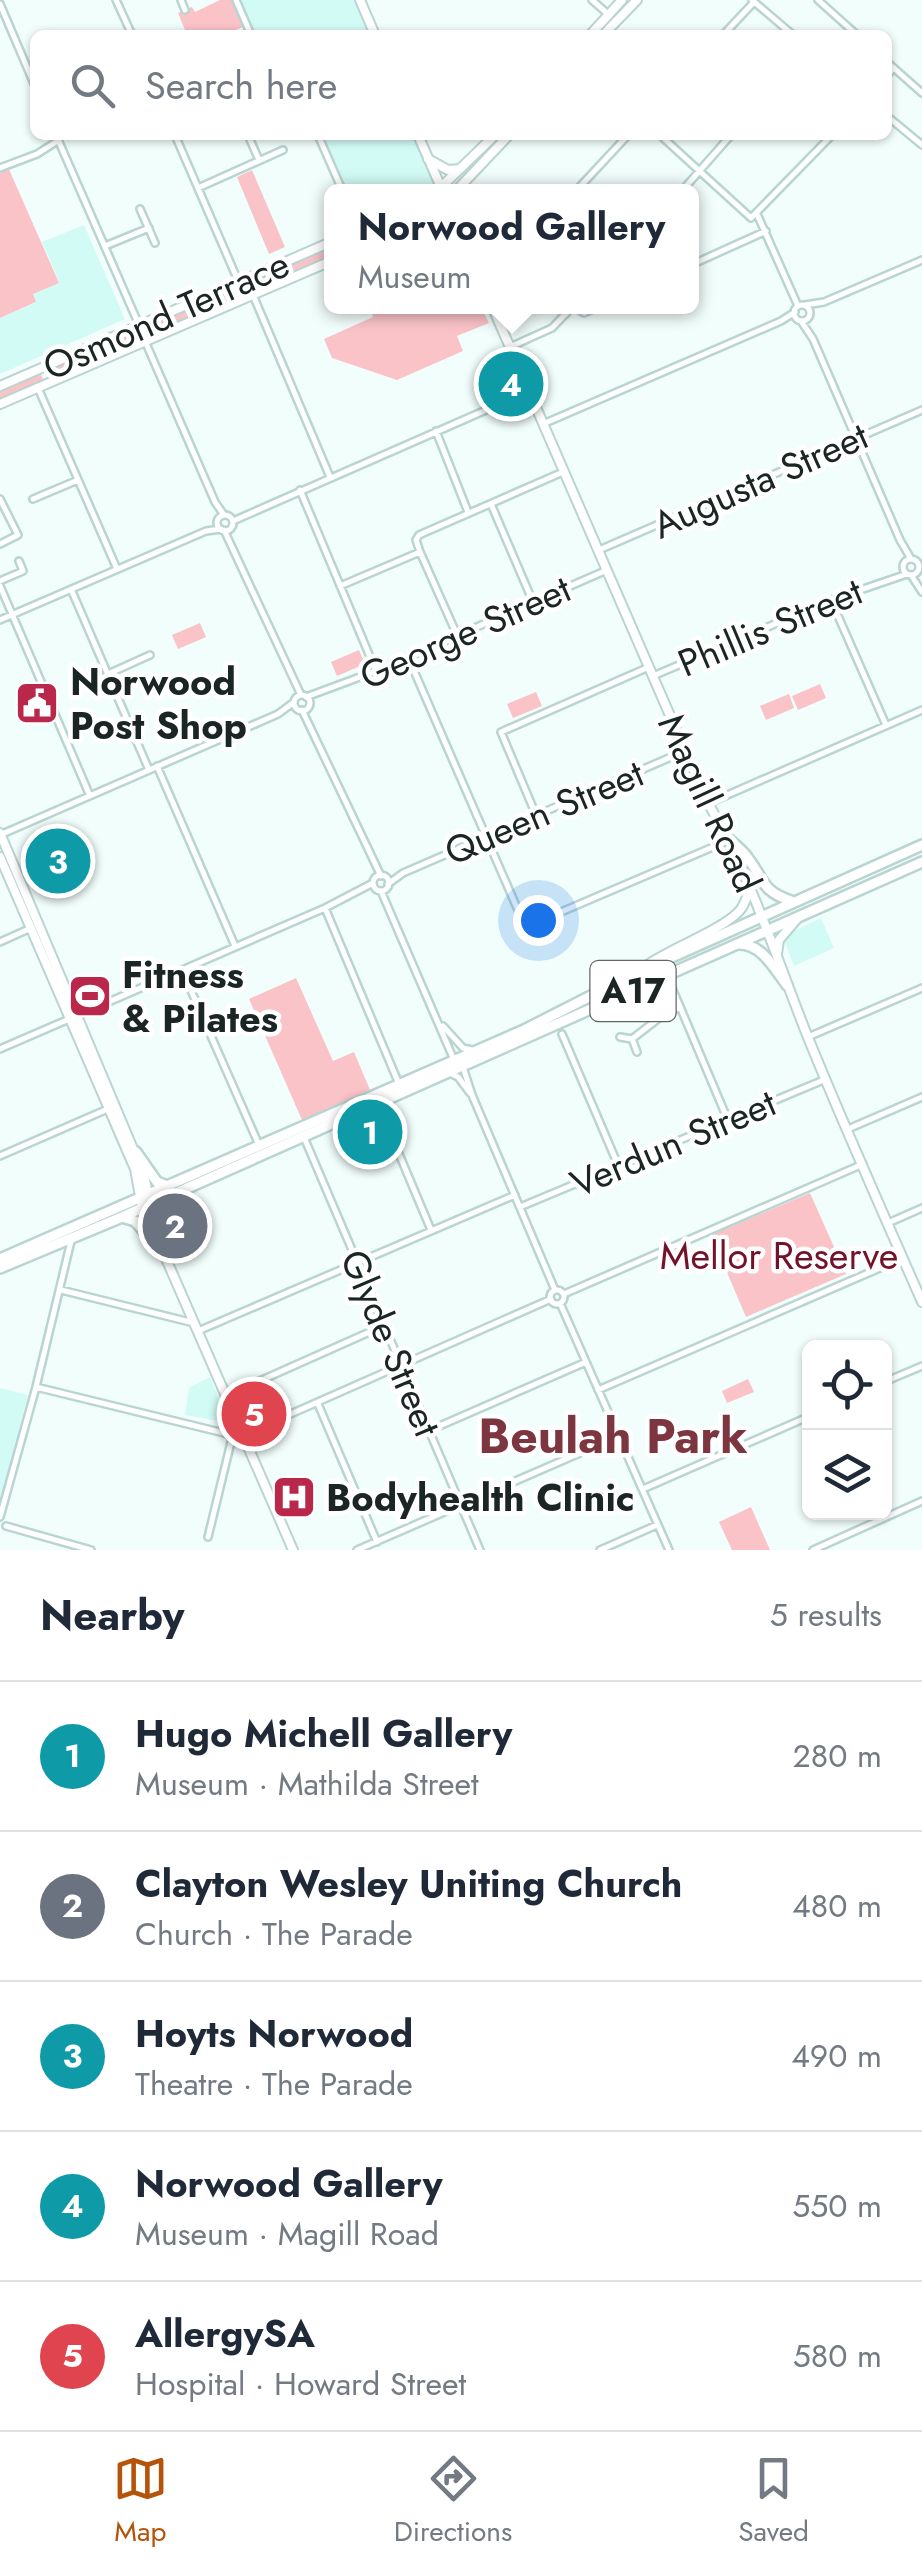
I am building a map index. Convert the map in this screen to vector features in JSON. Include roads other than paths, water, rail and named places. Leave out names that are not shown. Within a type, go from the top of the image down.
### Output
[{"type":"highway","points":[[730,840],[748,857],[772,894],[792,901]]},
{"type":"highway","name":"A17","points":[[0,1260],[448,1073],[475,1051],[634,974],[922,845]]},
{"type":"highway","name":"A17","points":[[459,1063],[529,1037],[922,862]]},
{"type":"highway","points":[[737,944],[760,950],[787,985]]},
{"type":"highway","points":[[401,1084],[459,1063]]},
{"type":"highway","name":"A17","points":[[0,1268],[68,1234],[122,1217],[170,1186],[401,1084]]},
{"type":"highway","points":[[136,1152],[157,1182],[170,1186]]},
{"type":"highway","points":[[122,1217],[135,1221],[166,1257]]},
{"type":"main road","points":[[360,0],[373,30]]},
{"type":"main road","points":[[606,30],[622,0]]},
{"type":"main road","points":[[597,30],[636,0]]},
{"type":"main road","points":[[420,140],[438,184]]},
{"type":"main road","points":[[446,184],[489,140]]},
{"type":"main road","points":[[463,184],[504,140]]},
{"type":"main road","points":[[428,159],[448,170],[462,168]]},
{"type":"main road","name":"Osmond Terrace","points":[[0,386],[324,245]]},
{"type":"main road","name":"Osmond Terrace","points":[[0,404],[324,264]]},
{"type":"main road","name":"Magill Road","points":[[496,314],[708,804],[751,887],[808,1037],[922,1302]]},
{"type":"main road","points":[[0,834],[123,1130],[166,1257],[239,1433],[293,1550]]},
{"type":"main road","points":[[0,857],[35,926]]},
{"type":"main road","points":[[634,974],[667,950],[730,920],[751,887]]},
{"type":"main road","points":[[777,959],[780,940],[803,912]]},
{"type":"main road","points":[[123,1130],[136,1152],[145,1202]]},
{"type":"street","points":[[116,0],[130,30]]},
{"type":"street","points":[[181,0],[186,10]]},
{"type":"street","points":[[236,0],[249,30]]},
{"type":"street","points":[[592,0],[613,18]]},
{"type":"street","points":[[818,0],[851,30]]},
{"type":"street","points":[[728,30],[754,1],[786,30]]},
{"type":"street","points":[[0,4],[30,74]]},
{"type":"street","points":[[894,68],[922,93]]},
{"type":"street","points":[[892,120],[922,146]]},
{"type":"street","points":[[0,168],[37,154],[55,140]]},
{"type":"street","points":[[59,140],[139,326]]},
{"type":"street","points":[[177,140],[239,283]]},
{"type":"street","points":[[250,140],[259,161]]},
{"type":"street","points":[[320,140],[339,184]]},
{"type":"street","points":[[582,184],[623,140]]},
{"type":"street","points":[[665,140],[749,218],[827,140]]},
{"type":"street","points":[[688,184],[727,140]]},
{"type":"street","points":[[198,188],[284,150]]},
{"type":"street","points":[[140,209],[155,243]]},
{"type":"street","points":[[757,214],[922,591]]},
{"type":"street","points":[[105,246],[149,228]]},
{"type":"street","points":[[699,262],[766,231]]},
{"type":"street","points":[[543,424],[922,260]]},
{"type":"street","points":[[252,294],[330,476]]},
{"type":"street","points":[[510,346],[552,328],[566,314]]},
{"type":"street","points":[[146,341],[555,1290],[564,1294]]},
{"type":"street","points":[[38,387],[117,569]]},
{"type":"street","points":[[0,620],[529,391]]},
{"type":"street","name":"Augusta Street","points":[[598,551],[922,410]]},
{"type":"street","points":[[436,431],[468,513]]},
{"type":"street","points":[[457,635],[420,552],[416,540],[419,535],[564,472]]},
{"type":"street","points":[[33,499],[78,480]]},
{"type":"street","points":[[300,490],[376,671]]},
{"type":"street","points":[[0,499],[18,536],[0,544]]},
{"type":"street","points":[[491,504],[533,602]]},
{"type":"street","points":[[340,586],[420,552]]},
{"type":"street","points":[[19,561],[23,571],[0,583],[90,796]]},
{"type":"street","name":"Phillis Street","points":[[653,676],[914,566]]},
{"type":"street","name":"George Street","points":[[0,834],[607,570]]},
{"type":"street","points":[[70,589],[149,770]]},
{"type":"street","points":[[830,600],[886,726]]},
{"type":"street","points":[[107,674],[150,655]]},
{"type":"street","points":[[408,657],[522,922],[530,925],[730,840]]},
{"type":"street","points":[[536,815],[501,732],[648,667]]},
{"type":"street","points":[[708,804],[922,710]]},
{"type":"street","name":"Queen Street","points":[[0,1050],[685,750]]},
{"type":"street","points":[[157,766],[234,946]]},
{"type":"street","points":[[325,908],[401,1084]]},
{"type":"street","points":[[0,942],[35,926]]},
{"type":"street","points":[[182,969],[259,1145]]},
{"type":"street","points":[[667,976],[728,1118]]},
{"type":"street","points":[[808,1037],[922,988]]},
{"type":"street","points":[[620,1038],[632,1039],[680,1007]]},
{"type":"street","points":[[441,1024],[463,1048],[475,1051]]},
{"type":"street","points":[[562,1034],[619,1166]]},
{"type":"street","points":[[632,1039],[637,1052]]},
{"type":"street","points":[[448,1073],[458,1076],[472,1095]]},
{"type":"street","name":"Verdun Street","points":[[520,1207],[826,1078]]},
{"type":"street","points":[[848,1129],[922,1097]]},
{"type":"street","points":[[377,1103],[430,1230]]},
{"type":"street","points":[[0,1156],[113,1107]]},
{"type":"street","name":"Glyde Street","points":[[303,1135],[480,1550]]},
{"type":"street","points":[[560,1303],[564,1294],[862,1164]]},
{"type":"street","points":[[61,1290],[196,1327],[514,1195]]},
{"type":"street","points":[[888,1223],[922,1208]]},
{"type":"street","points":[[68,1234],[70,1252],[61,1290],[0,1518],[3,1529],[92,1550]]},
{"type":"street","points":[[598,1390],[903,1258]]},
{"type":"street","points":[[36,1388],[136,1414],[239,1433],[401,1367],[551,1299],[555,1290]]},
{"type":"street","points":[[551,1299],[560,1303],[669,1550]]},
{"type":"street","points":[[226,1396],[384,1326]]},
{"type":"street","points":[[428,1431],[586,1362]]},
{"type":"street","points":[[892,1379],[922,1366]]},
{"type":"street","points":[[318,1404],[377,1542]]},
{"type":"street","points":[[642,1490],[802,1420]]},
{"type":"street","points":[[208,1536],[239,1433]]},
{"type":"street","points":[[357,1550],[619,1436]]},
{"type":"street","points":[[813,1550],[922,1501]]},
{"type":"street","points":[[600,1550],[658,1525]]},
{"type":"place","name":"Norwood Gallery","points":[[511,384]]},
{"type":"place","name":"Norwood Post Shop","points":[[37,703]]},
{"type":"place","name":"Hoyts Norwood","points":[[58,861]]},
{"type":"place","name":"Fitness & Pilates","points":[[90,996]]},
{"type":"place","name":"Hugo Michell Gallery","points":[[370,1132]]},
{"type":"place","name":"Clayton Wesley Uniting Church","points":[[175,1226]]},
{"type":"place","name":"AllergySA","points":[[254,1414]]},
{"type":"place","name":"Bodyhealth Clinic","points":[[294,1497]]},
{"type":"district","name":"Beulah Park","points":[[613,1436]]},
{"type":"park label","name":"Mellor Reserve","points":[[779,1255]]}]
